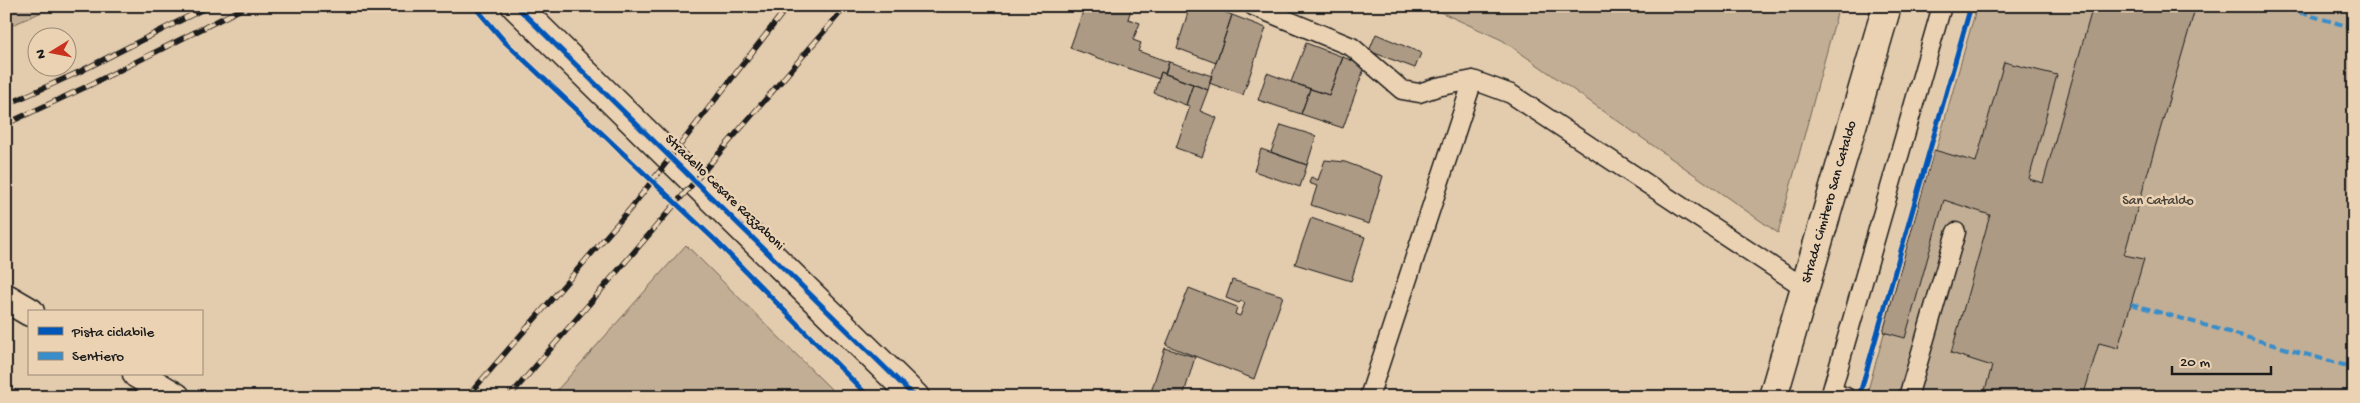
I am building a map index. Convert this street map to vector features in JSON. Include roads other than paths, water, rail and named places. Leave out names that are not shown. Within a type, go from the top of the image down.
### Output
[{"type":"street","name":"Stradello Cesare Razzaboni","points":[[516,6],[915,397]]},
{"type":"street","name":"Strada Cimitero San Cataldo","points":[[1773,397],[1886,6]]},
{"type":"street","points":[[6,298],[28,311]]},
{"type":"street","points":[[140,376],[176,397]]},
{"type":"lane","points":[[1253,6],[1352,47],[1402,90],[1419,93],[1437,87],[1473,80],[1511,94],[1805,288]]},
{"type":"lane","points":[[1836,395],[1942,6]]},
{"type":"lane","points":[[1368,397],[1473,80]]},
{"type":"lane","points":[[1908,397],[1956,232]]},
{"type":"railway","points":[[6,105],[79,72],[209,6]]},
{"type":"railway","points":[[6,124],[88,86],[247,6]]},
{"type":"railway","points":[[467,397],[631,208],[788,6]]},
{"type":"railway","points":[[509,397],[846,6]]},
{"type":"park label","name":"San Cataldo","points":[[2158,201]]}]
